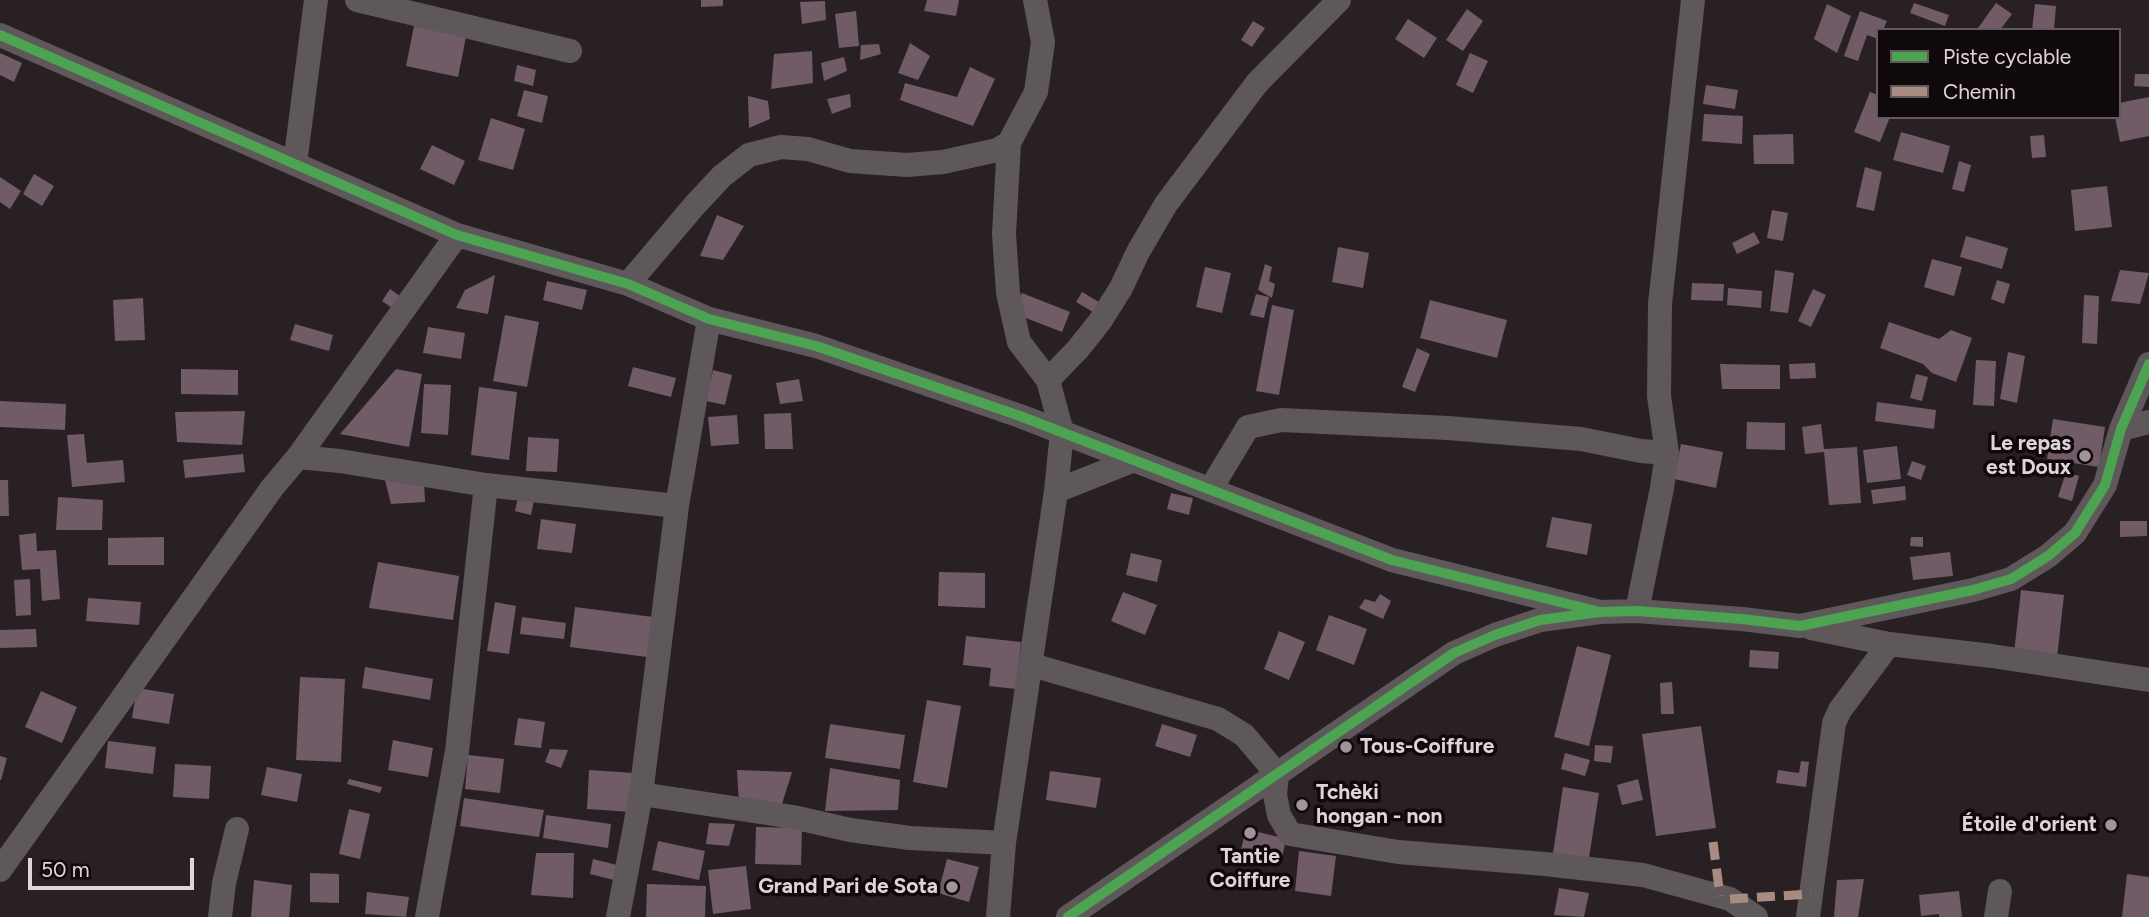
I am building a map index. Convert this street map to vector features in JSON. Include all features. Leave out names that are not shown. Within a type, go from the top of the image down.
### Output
[{"type":"street","points":[[295,164],[316,0]]},
{"type":"street","points":[[357,0],[570,51]]},
{"type":"street","points":[[998,917],[1004,843],[1032,665],[1062,432],[1048,380],[1019,342],[1008,293],[1004,234],[1009,143],[1036,92],[1043,42],[1035,0]]},
{"type":"street","points":[[1048,380],[1101,320],[1166,204],[1257,83],[1339,0]]},
{"type":"street","points":[[1637,611],[1667,453],[1659,396],[1660,304],[1693,0]]},
{"type":"street","points":[[0,35],[457,235],[628,284],[709,318],[816,346],[1020,415],[1392,560],[1600,612]]},
{"type":"street","points":[[628,284],[722,176],[749,155],[781,147],[808,149],[850,161],[907,165],[943,162],[997,150],[1009,143]]},
{"type":"street","points":[[0,870],[272,488],[298,457],[457,235]]},
{"type":"street","points":[[618,917],[641,794],[677,506],[709,318]]},
{"type":"street","points":[[1800,626],[1973,590],[2011,579],[2048,556],[2075,533],[2105,485],[2121,429],[2149,364]]},
{"type":"street","points":[[1210,490],[1248,427],[1280,420],[1448,428],[1581,439],[1641,451],[1667,453]]},
{"type":"street","points":[[2121,429],[2149,422]]},
{"type":"street","points":[[298,457],[340,461],[486,485],[677,506]]},
{"type":"street","points":[[1056,491],[1134,460]]},
{"type":"street","points":[[426,917],[457,751],[486,485]]},
{"type":"street","points":[[1068,917],[1454,653],[1495,635],[1540,620],[1600,612],[1637,611],[1742,619],[1800,626],[1889,644],[1992,656],[2149,680]]},
{"type":"street","points":[[1808,917],[1834,723],[1840,710],[1889,644]]},
{"type":"street","points":[[1032,665],[1218,719],[1244,735],[1277,774],[1275,795],[1279,815],[1290,834],[1398,852],[1643,875],[1730,900],[1756,917]]},
{"type":"street","points":[[641,794],[793,817],[850,830],[1004,843]]},
{"type":"street","points":[[220,917],[224,883],[237,829]]},
{"type":"street","points":[[1996,917],[2000,891]]},
{"type":"building","points":[[701,0],[723,0],[723,6],[701,7]]},
{"type":"building","points":[[927,0],[959,0],[956,16],[924,11]]},
{"type":"building","points":[[825,1],[826,20],[802,24],[800,2]]},
{"type":"building","points":[[1914,3],[1949,15],[1945,26],[1910,13]]},
{"type":"building","points":[[1996,3],[2012,14],[2002,28],[1978,28]]},
{"type":"building","points":[[1827,4],[1851,16],[1837,53],[1814,39]]},
{"type":"building","points":[[2035,4],[2056,6],[2054,28],[2032,28]]},
{"type":"building","points":[[1467,9],[1483,21],[1463,51],[1446,40]]},
{"type":"building","points":[[856,11],[859,46],[839,48],[835,14]]},
{"type":"building","points":[[1860,11],[1887,21],[1884,28],[1876,28],[1876,38],[1867,35],[1858,61],[1844,56]]},
{"type":"building","points":[[1408,19],[1437,38],[1424,58],[1395,39]]},
{"type":"building","points":[[1253,21],[1265,28],[1252,47],[1241,40]]},
{"type":"building","points":[[414,26],[466,37],[458,77],[406,66]]},
{"type":"building","points":[[910,43],[930,56],[918,80],[898,73]]},
{"type":"building","points":[[879,44],[881,54],[860,60],[861,45]]},
{"type":"building","points":[[812,51],[813,83],[771,89],[774,54]]},
{"type":"building","points":[[0,53],[22,63],[14,82],[0,75]]},
{"type":"building","points":[[1470,53],[1488,61],[1473,93],[1456,85]]},
{"type":"building","points":[[844,57],[847,71],[824,81],[821,63]]},
{"type":"building","points":[[517,65],[536,70],[533,86],[514,81]]},
{"type":"building","points":[[970,67],[995,79],[973,126],[900,100],[905,83],[957,97]]},
{"type":"building","points":[[2135,74],[2149,74],[2149,87],[2134,86]]},
{"type":"building","points":[[1706,85],[1738,90],[1735,109],[1703,104]]},
{"type":"building","points":[[524,90],[548,96],[542,123],[517,116]]},
{"type":"building","points":[[1870,92],[1876,94],[1876,119],[1889,119],[1880,142],[1854,132]]},
{"type":"building","points":[[850,94],[851,107],[832,114],[827,99]]},
{"type":"building","points":[[748,96],[768,101],[770,119],[749,128]]},
{"type":"building","points":[[2149,97],[2149,136],[2120,142],[2115,119],[2121,119],[2121,103]]},
{"type":"building","points":[[1704,114],[1743,116],[1742,144],[1702,141]]},
{"type":"building","points":[[491,118],[525,129],[513,170],[478,160]]},
{"type":"building","points":[[1901,132],[1950,146],[1943,173],[1893,160]]},
{"type":"building","points":[[1793,134],[1794,164],[1754,164],[1753,135]]},
{"type":"building","points":[[2044,135],[2046,157],[2032,158],[2030,136]]},
{"type":"building","points":[[432,145],[465,161],[454,185],[420,169]]},
{"type":"building","points":[[1959,161],[1971,165],[1964,192],[1952,189]]},
{"type":"building","points":[[1865,167],[1882,172],[1874,211],[1856,207]]},
{"type":"building","points":[[34,174],[54,186],[42,206],[23,194]]},
{"type":"building","points":[[0,177],[21,191],[10,209],[0,202]]},
{"type":"building","points":[[2107,186],[2112,227],[2075,231],[2071,190]]},
{"type":"building","points":[[1772,210],[1788,213],[1783,241],[1767,238]]},
{"type":"building","points":[[717,215],[744,226],[723,260],[700,256]]},
{"type":"building","points":[[1754,232],[1760,243],[1737,254],[1732,243]]},
{"type":"building","points":[[1966,236],[2008,248],[2002,269],[1960,257]]},
{"type":"building","points":[[1338,247],[1369,253],[1363,288],[1332,282]]},
{"type":"building","points":[[1932,259],[1962,267],[1954,296],[1924,287]]},
{"type":"building","points":[[1265,264],[1272,267],[1269,281],[1275,284],[1272,298],[1258,290]]},
{"type":"building","points":[[1205,267],[1231,273],[1222,313],[1196,307]]},
{"type":"building","points":[[1775,270],[1794,273],[1788,313],[1770,311]]},
{"type":"building","points":[[2120,270],[2149,273],[2140,304],[2111,301]]},
{"type":"building","points":[[495,275],[488,314],[456,308],[465,290]]},
{"type":"building","points":[[1997,280],[2010,284],[2004,304],[1991,299]]},
{"type":"building","points":[[547,281],[587,290],[582,310],[543,300]]},
{"type":"building","points":[[1692,283],[1724,284],[1723,301],[1691,300]]},
{"type":"building","points":[[1728,288],[1762,291],[1761,308],[1727,305]]},
{"type":"building","points":[[390,289],[400,296],[392,308],[382,301]]},
{"type":"building","points":[[1813,289],[1826,295],[1811,327],[1798,321]]},
{"type":"building","points":[[1082,292],[1099,302],[1093,312],[1076,302]]},
{"type":"building","points":[[1022,293],[1070,312],[1062,332],[1013,313]]},
{"type":"building","points":[[1256,294],[1269,297],[1264,318],[1250,315]]},
{"type":"building","points":[[2084,295],[2099,296],[2097,344],[2082,343]]},
{"type":"building","points":[[143,298],[145,340],[115,341],[113,300]]},
{"type":"building","points":[[1430,300],[1507,320],[1497,358],[1420,338]]},
{"type":"building","points":[[1272,305],[1294,310],[1279,395],[1256,391]]},
{"type":"building","points":[[505,315],[539,322],[527,387],[493,381]]},
{"type":"building","points":[[1889,322],[1939,339],[1951,330],[1972,338],[1956,382],[1932,373],[1923,364],[1880,348]]},
{"type":"building","points":[[295,324],[333,335],[329,351],[290,340]]},
{"type":"building","points":[[428,327],[465,333],[461,359],[423,353]]},
{"type":"building","points":[[1417,348],[1430,354],[1415,392],[1402,387]]},
{"type":"building","points":[[2008,352],[2025,356],[2017,403],[2000,399]]},
{"type":"building","points":[[1976,360],[1996,361],[1994,406],[1973,405]]},
{"type":"building","points":[[1815,363],[1816,378],[1790,379],[1789,364]]},
{"type":"building","points":[[1720,364],[1780,365],[1780,389],[1722,389]]},
{"type":"building","points":[[633,367],[676,378],[671,397],[628,386]]},
{"type":"building","points":[[181,369],[238,370],[238,395],[181,394]]},
{"type":"building","points":[[396,369],[422,374],[409,447],[340,434]]},
{"type":"building","points":[[713,370],[732,375],[725,405],[706,401]]},
{"type":"building","points":[[1916,374],[1928,377],[1922,401],[1910,398]]},
{"type":"building","points":[[799,379],[803,401],[780,404],[776,383]]},
{"type":"building","points":[[424,384],[451,385],[448,435],[421,433]]},
{"type":"building","points":[[479,387],[517,392],[509,460],[471,455]]},
{"type":"building","points":[[0,401],[66,404],[65,430],[0,427]]},
{"type":"building","points":[[1877,402],[1936,410],[1934,429],[1875,421]]},
{"type":"building","points":[[245,411],[242,445],[177,442],[175,412]]},
{"type":"building","points":[[791,413],[793,449],[765,449],[764,414]]},
{"type":"building","points":[[737,415],[739,444],[711,446],[708,417]]},
{"type":"building","points":[[2053,419],[2105,427],[2099,467],[2047,459]]},
{"type":"building","points":[[1747,422],[1785,423],[1785,450],[1746,449]]},
{"type":"building","points":[[1821,424],[1824,449],[1857,447],[1861,503],[1829,505],[1824,452],[1805,454],[1802,427]]},
{"type":"building","points":[[84,434],[87,463],[123,460],[125,482],[72,487],[67,435]]},
{"type":"building","points":[[528,437],[559,439],[557,472],[526,471]]},
{"type":"building","points":[[1681,444],[1723,452],[1716,488],[1674,479]]},
{"type":"building","points":[[1897,446],[1901,479],[1867,483],[1863,450]]},
{"type":"building","points":[[243,454],[245,472],[185,478],[183,460]]},
{"type":"building","points":[[1912,461],[1926,466],[1921,480],[1907,475]]},
{"type":"building","points":[[2066,472],[2079,476],[2072,501],[2058,497]]},
{"type":"building","points":[[384,476],[424,480],[425,502],[391,504]]},
{"type":"building","points":[[0,480],[8,480],[9,516],[0,516]]},
{"type":"building","points":[[1905,486],[1906,500],[1873,504],[1871,490]]},
{"type":"building","points":[[1171,493],[1193,498],[1189,515],[1167,509]]},
{"type":"building","points":[[58,497],[103,500],[102,530],[56,530]]},
{"type":"building","points":[[518,497],[534,500],[531,515],[515,511]]},
{"type":"building","points":[[1552,517],[1592,524],[1587,555],[1546,547]]},
{"type":"building","points":[[541,519],[576,524],[572,553],[537,549]]},
{"type":"building","points":[[2120,521],[2147,521],[2147,536],[2120,537]]},
{"type":"building","points":[[36,533],[37,551],[56,550],[60,599],[42,601],[40,569],[22,570],[19,535]]},
{"type":"building","points":[[164,537],[164,565],[108,565],[108,538]]},
{"type":"building","points":[[1911,537],[1923,537],[1923,547],[1910,546]]},
{"type":"building","points":[[1950,552],[1953,576],[1913,580],[1910,557]]},
{"type":"building","points":[[1131,553],[1162,560],[1157,582],[1126,575]]},
{"type":"building","points":[[378,562],[459,576],[453,620],[369,608]]},
{"type":"building","points":[[939,572],[985,573],[985,608],[938,606]]},
{"type":"building","points":[[30,579],[31,615],[16,616],[14,580]]},
{"type":"building","points":[[2021,590],[2064,595],[2057,658],[2014,653]]},
{"type":"building","points":[[1123,592],[1157,605],[1145,635],[1111,621]]},
{"type":"building","points":[[1380,594],[1391,601],[1383,619],[1359,608],[1365,599],[1375,602]]},
{"type":"building","points":[[88,598],[141,602],[139,625],[86,621]]},
{"type":"building","points":[[495,602],[516,606],[509,654],[487,651]]},
{"type":"building","points":[[575,607],[653,617],[647,657],[570,647]]},
{"type":"building","points":[[1329,615],[1367,629],[1354,665],[1316,650]]},
{"type":"building","points":[[522,617],[566,623],[564,639],[520,634]]},
{"type":"building","points":[[36,629],[37,647],[0,648],[0,630]]},
{"type":"building","points":[[1279,631],[1305,642],[1289,680],[1264,669]]},
{"type":"building","points":[[966,636],[1021,642],[1016,689],[989,686],[991,668],[963,665]]},
{"type":"building","points":[[1577,646],[1611,655],[1589,746],[1554,737]]},
{"type":"building","points":[[1750,650],[1779,652],[1778,669],[1749,667]]},
{"type":"building","points":[[365,667],[433,679],[430,700],[362,688]]},
{"type":"building","points":[[300,677],[345,679],[341,762],[296,760]]},
{"type":"building","points":[[1672,682],[1674,714],[1661,714],[1660,683]]},
{"type":"building","points":[[137,688],[174,694],[169,724],[132,718]]},
{"type":"building","points":[[41,691],[77,707],[62,743],[25,727]]},
{"type":"building","points":[[927,700],[961,706],[947,788],[913,782]]},
{"type":"building","points":[[518,718],[545,722],[541,748],[514,745]]},
{"type":"building","points":[[830,724],[905,735],[900,769],[825,758]]},
{"type":"building","points":[[1162,724],[1197,735],[1190,757],[1155,746]]},
{"type":"building","points":[[1701,726],[1716,828],[1656,836],[1642,734]]},
{"type":"building","points":[[393,740],[433,748],[428,777],[388,770]]},
{"type":"building","points":[[108,741],[156,747],[153,774],[105,768]]},
{"type":"building","points":[[1595,745],[1613,746],[1611,763],[1594,761]]},
{"type":"building","points":[[550,749],[568,750],[561,768],[545,762]]},
{"type":"building","points":[[1565,753],[1590,760],[1585,776],[1561,769]]},
{"type":"building","points":[[468,755],[504,759],[500,793],[465,789]]},
{"type":"building","points":[[0,756],[7,758],[1,780],[0,780]]},
{"type":"building","points":[[1801,761],[1809,762],[1806,787],[1776,783],[1778,770],[1799,773]]},
{"type":"building","points":[[175,764],[211,766],[209,799],[173,797]]},
{"type":"building","points":[[267,767],[302,774],[297,802],[261,795]]},
{"type":"building","points":[[830,768],[900,780],[898,810],[825,811]]},
{"type":"building","points":[[589,770],[635,773],[632,812],[587,809]]},
{"type":"building","points":[[737,770],[792,772],[782,804],[739,804]]},
{"type":"building","points":[[1050,771],[1101,778],[1096,808],[1046,800]]},
{"type":"building","points":[[349,779],[382,787],[380,793],[347,784]]},
{"type":"building","points":[[1638,779],[1643,800],[1622,805],[1617,785]]},
{"type":"building","points":[[1563,787],[1599,793],[1589,858],[1553,853]]},
{"type":"building","points":[[464,798],[544,810],[539,837],[460,826]]},
{"type":"building","points":[[349,809],[370,814],[360,859],[339,854]]},
{"type":"building","points":[[546,815],[611,824],[608,848],[543,838]]},
{"type":"building","points":[[709,823],[735,824],[729,846],[706,844]]},
{"type":"building","points":[[756,827],[802,828],[801,865],[755,864]]},
{"type":"building","points":[[1246,829],[1286,839],[1281,863],[1240,854]]},
{"type":"building","points":[[658,841],[705,851],[699,880],[652,870]]},
{"type":"building","points":[[1299,851],[1336,856],[1331,896],[1295,891]]},
{"type":"building","points":[[536,853],[574,853],[573,898],[531,895]]},
{"type":"building","points":[[593,859],[617,865],[614,880],[590,874]]},
{"type":"building","points":[[947,859],[979,867],[969,902],[938,893]]},
{"type":"building","points":[[746,866],[751,909],[713,914],[708,870]]},
{"type":"building","points":[[310,873],[339,874],[339,903],[310,902]]},
{"type":"building","points":[[2127,874],[2149,877],[2149,917],[2122,917]]},
{"type":"building","points":[[1864,879],[1858,917],[1834,917],[1837,880]]},
{"type":"building","points":[[254,880],[292,885],[289,917],[251,917]]},
{"type":"building","points":[[647,884],[706,886],[705,917],[646,917]]},
{"type":"building","points":[[1559,888],[1589,893],[1584,917],[1554,915]]},
{"type":"building","points":[[1959,891],[1962,917],[1939,917],[1939,914],[1921,916],[1919,895]]},
{"type":"building","points":[[367,892],[409,897],[406,917],[365,914]]},
{"type":"marked path","points":[[1713,842],[1720,896]]},
{"type":"marked path","points":[[1730,899],[1811,894]]},
{"type":"cycle path","points":[[0,35],[457,235],[628,284],[709,319],[816,346],[1020,416],[1392,560],[1600,612]]},
{"type":"cycle path","points":[[1068,917],[1454,653],[1495,635],[1540,620],[1600,612],[1637,611],[1800,626],[1973,590],[2011,579],[2048,556],[2075,533],[2105,485],[2121,429],[2149,364]]},
{"type":"place","name":"Le repas est Doux","points":[[2085,456]]},
{"type":"place","name":"Tous-Coiffure","points":[[1346,747]]},
{"type":"place","name":"Tchèki hongan - non","points":[[1302,805]]},
{"type":"place","name":"Étoile d'orient","points":[[2111,825]]},
{"type":"place","name":"Tantie Coiffure","points":[[1250,833]]},
{"type":"place","name":"Grand Pari de Sota","points":[[952,887]]}]
